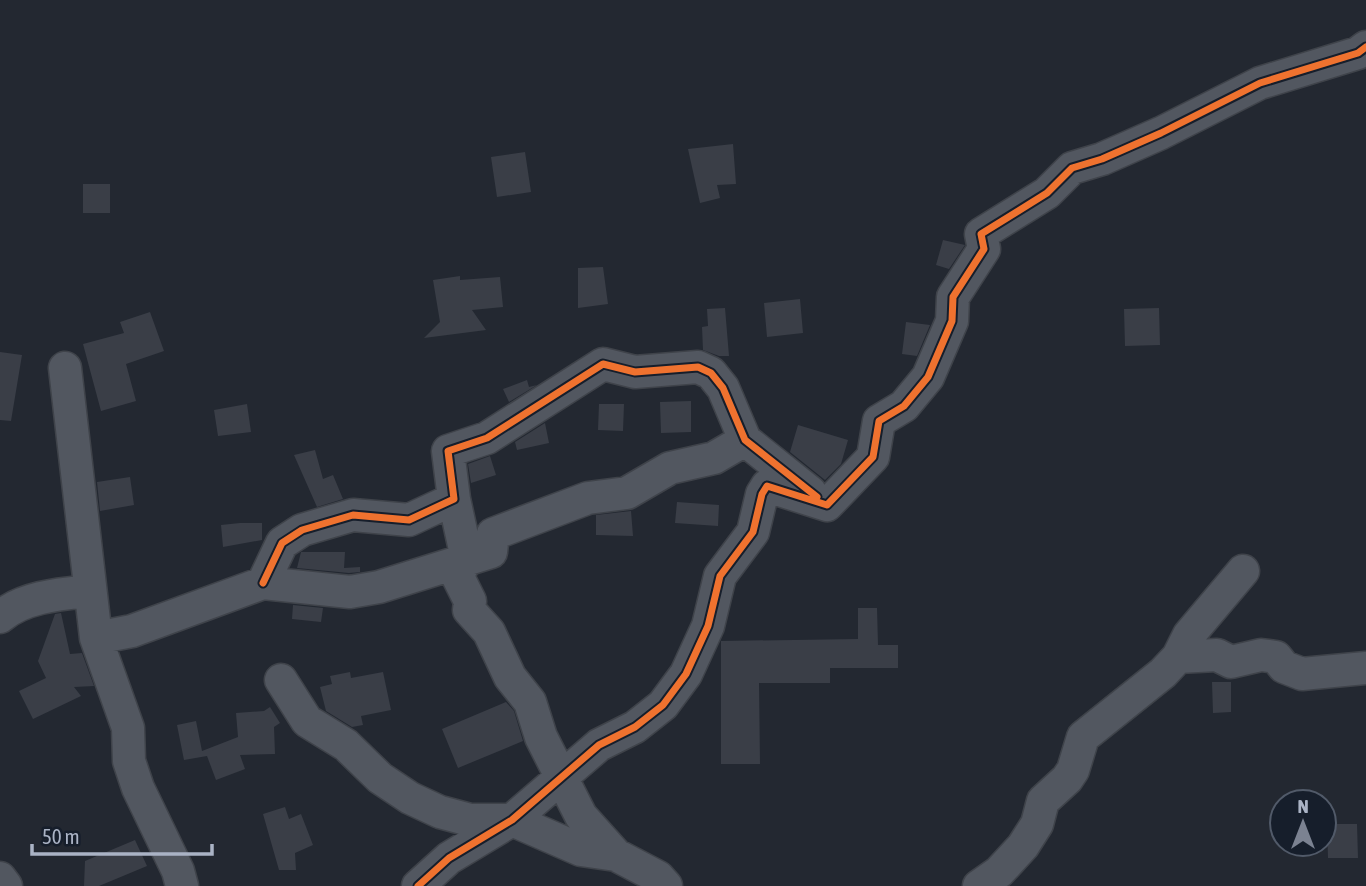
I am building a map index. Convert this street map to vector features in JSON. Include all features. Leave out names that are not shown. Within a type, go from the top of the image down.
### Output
[{"type":"street","points":[[827,505],[873,457],[879,421],[904,407],[929,377],[952,321],[954,297],[985,249],[981,234],[1047,193],[1072,168],[1110,156],[1260,83],[1358,53],[1366,47]]},
{"type":"street","points":[[629,869],[581,816],[554,757],[541,737],[530,702],[510,677],[488,632],[470,610],[470,601],[457,576],[467,559],[454,499],[448,451],[487,438],[603,365],[635,372],[698,367],[711,373],[723,388],[745,440],[827,505]]},
{"type":"street","points":[[65,369],[96,638],[128,728],[129,761],[138,789],[178,871],[182,886]]},
{"type":"street","points":[[96,638],[132,631],[263,583],[350,592],[379,587],[491,551],[493,534],[506,528],[588,498],[627,493],[670,468],[715,458],[745,440]]},
{"type":"street","points":[[418,886],[449,858],[512,820],[599,745],[635,727],[663,705],[686,674],[708,626],[720,576],[753,531],[762,494],[767,486],[827,505]]},
{"type":"street","points":[[263,583],[282,543],[302,530],[353,515],[410,520],[454,499]]},
{"type":"street","points":[[979,886],[999,872],[1023,846],[1037,824],[1043,801],[1068,779],[1073,770],[1083,737],[1178,657],[1189,635],[1243,572]]},
{"type":"street","points":[[0,617],[8,610],[52,596],[89,591]]},
{"type":"street","points":[[1178,657],[1217,655],[1231,662],[1261,655],[1276,657],[1284,667],[1302,674],[1366,668]]},
{"type":"street","points":[[281,680],[307,721],[346,744],[380,778],[410,799],[440,812],[470,820],[512,820],[629,869],[658,877],[666,886]]},
{"type":"street","points":[[0,878],[6,886]]},
{"type":"building","points":[[733,144],[736,184],[717,185],[720,198],[700,203],[688,149]]},
{"type":"building","points":[[525,152],[531,192],[497,197],[491,157]]},
{"type":"building","points":[[83,184],[110,184],[110,213],[83,213]]},
{"type":"building","points":[[943,240],[965,245],[949,269],[936,265]]},
{"type":"building","points":[[603,267],[608,304],[578,308],[578,268]]},
{"type":"building","points":[[460,276],[460,280],[500,277],[503,307],[472,310],[486,330],[424,338],[440,322],[433,280]]},
{"type":"building","points":[[800,299],[803,333],[767,337],[764,303]]},
{"type":"building","points":[[725,308],[729,356],[719,356],[703,350],[702,327],[708,326],[707,309]]},
{"type":"building","points":[[1159,308],[1160,345],[1125,346],[1124,309]]},
{"type":"building","points":[[150,312],[164,351],[126,364],[136,401],[101,411],[83,344],[124,333],[120,322]]},
{"type":"building","points":[[906,322],[930,325],[917,356],[902,354]]},
{"type":"building","points":[[0,352],[22,355],[11,421],[0,420]]},
{"type":"building","points":[[527,380],[529,387],[537,385],[509,402],[503,389]]},
{"type":"building","points":[[691,401],[691,432],[661,433],[660,402]]},
{"type":"building","points":[[247,404],[251,432],[218,436],[214,410]]},
{"type":"building","points":[[599,404],[624,404],[623,431],[598,430]]},
{"type":"building","points":[[545,423],[549,443],[517,450],[515,442]]},
{"type":"building","points":[[798,425],[848,440],[841,464],[825,480],[790,452]]},
{"type":"building","points":[[315,450],[323,479],[333,475],[343,499],[317,507],[294,455]]},
{"type":"building","points":[[490,456],[496,475],[471,483],[468,464]]},
{"type":"building","points":[[130,477],[134,505],[100,511],[97,482]]},
{"type":"building","points":[[677,502],[719,505],[718,526],[675,523]]},
{"type":"building","points":[[631,511],[633,536],[596,535],[596,515]]},
{"type":"building","points":[[262,523],[262,540],[223,547],[221,525]]},
{"type":"building","points":[[301,552],[345,552],[344,568],[360,567],[360,572],[297,568]]},
{"type":"building","points":[[293,605],[323,608],[321,622],[292,619]]},
{"type":"building","points":[[858,608],[877,608],[878,645],[898,645],[898,668],[830,668],[830,683],[759,683],[760,764],[721,764],[721,641],[858,639]]},
{"type":"building","points":[[61,613],[70,654],[82,653],[94,686],[74,687],[81,696],[33,719],[19,691],[46,678],[38,661],[55,614]]},
{"type":"building","points":[[350,672],[351,678],[383,672],[391,710],[361,716],[363,725],[352,727],[326,711],[320,687],[332,684],[330,676]]},
{"type":"building","points":[[1212,682],[1231,682],[1231,712],[1213,713]]},
{"type":"building","points":[[506,702],[514,711],[523,741],[458,768],[442,729]]},
{"type":"building","points":[[270,707],[280,723],[274,727],[275,754],[240,755],[245,769],[216,780],[207,756],[184,760],[177,725],[196,721],[202,751],[238,737],[236,713],[264,711]]},
{"type":"building","points":[[285,807],[289,819],[301,814],[313,845],[295,853],[296,870],[279,870],[263,814]]},
{"type":"building","points":[[1338,824],[1357,824],[1358,858],[1338,858]]},
{"type":"building","points":[[135,840],[147,866],[99,886],[84,886],[85,861]]},
{"type":"cycle path","points":[[418,886],[449,858],[512,820],[599,745],[635,727],[663,705],[686,674],[708,626],[720,576],[753,532],[762,494],[767,486],[827,505],[873,457],[879,421],[904,406],[928,377],[952,321],[953,297],[984,249],[981,234],[1047,193],[1072,168],[1102,159],[1161,133],[1260,83],[1358,53],[1366,47]]},
{"type":"cycle path","points":[[263,583],[282,543],[302,530],[353,515],[409,520],[454,499],[448,451],[487,438],[603,364],[635,372],[698,367],[711,373],[723,388],[745,440],[817,497]]}]
